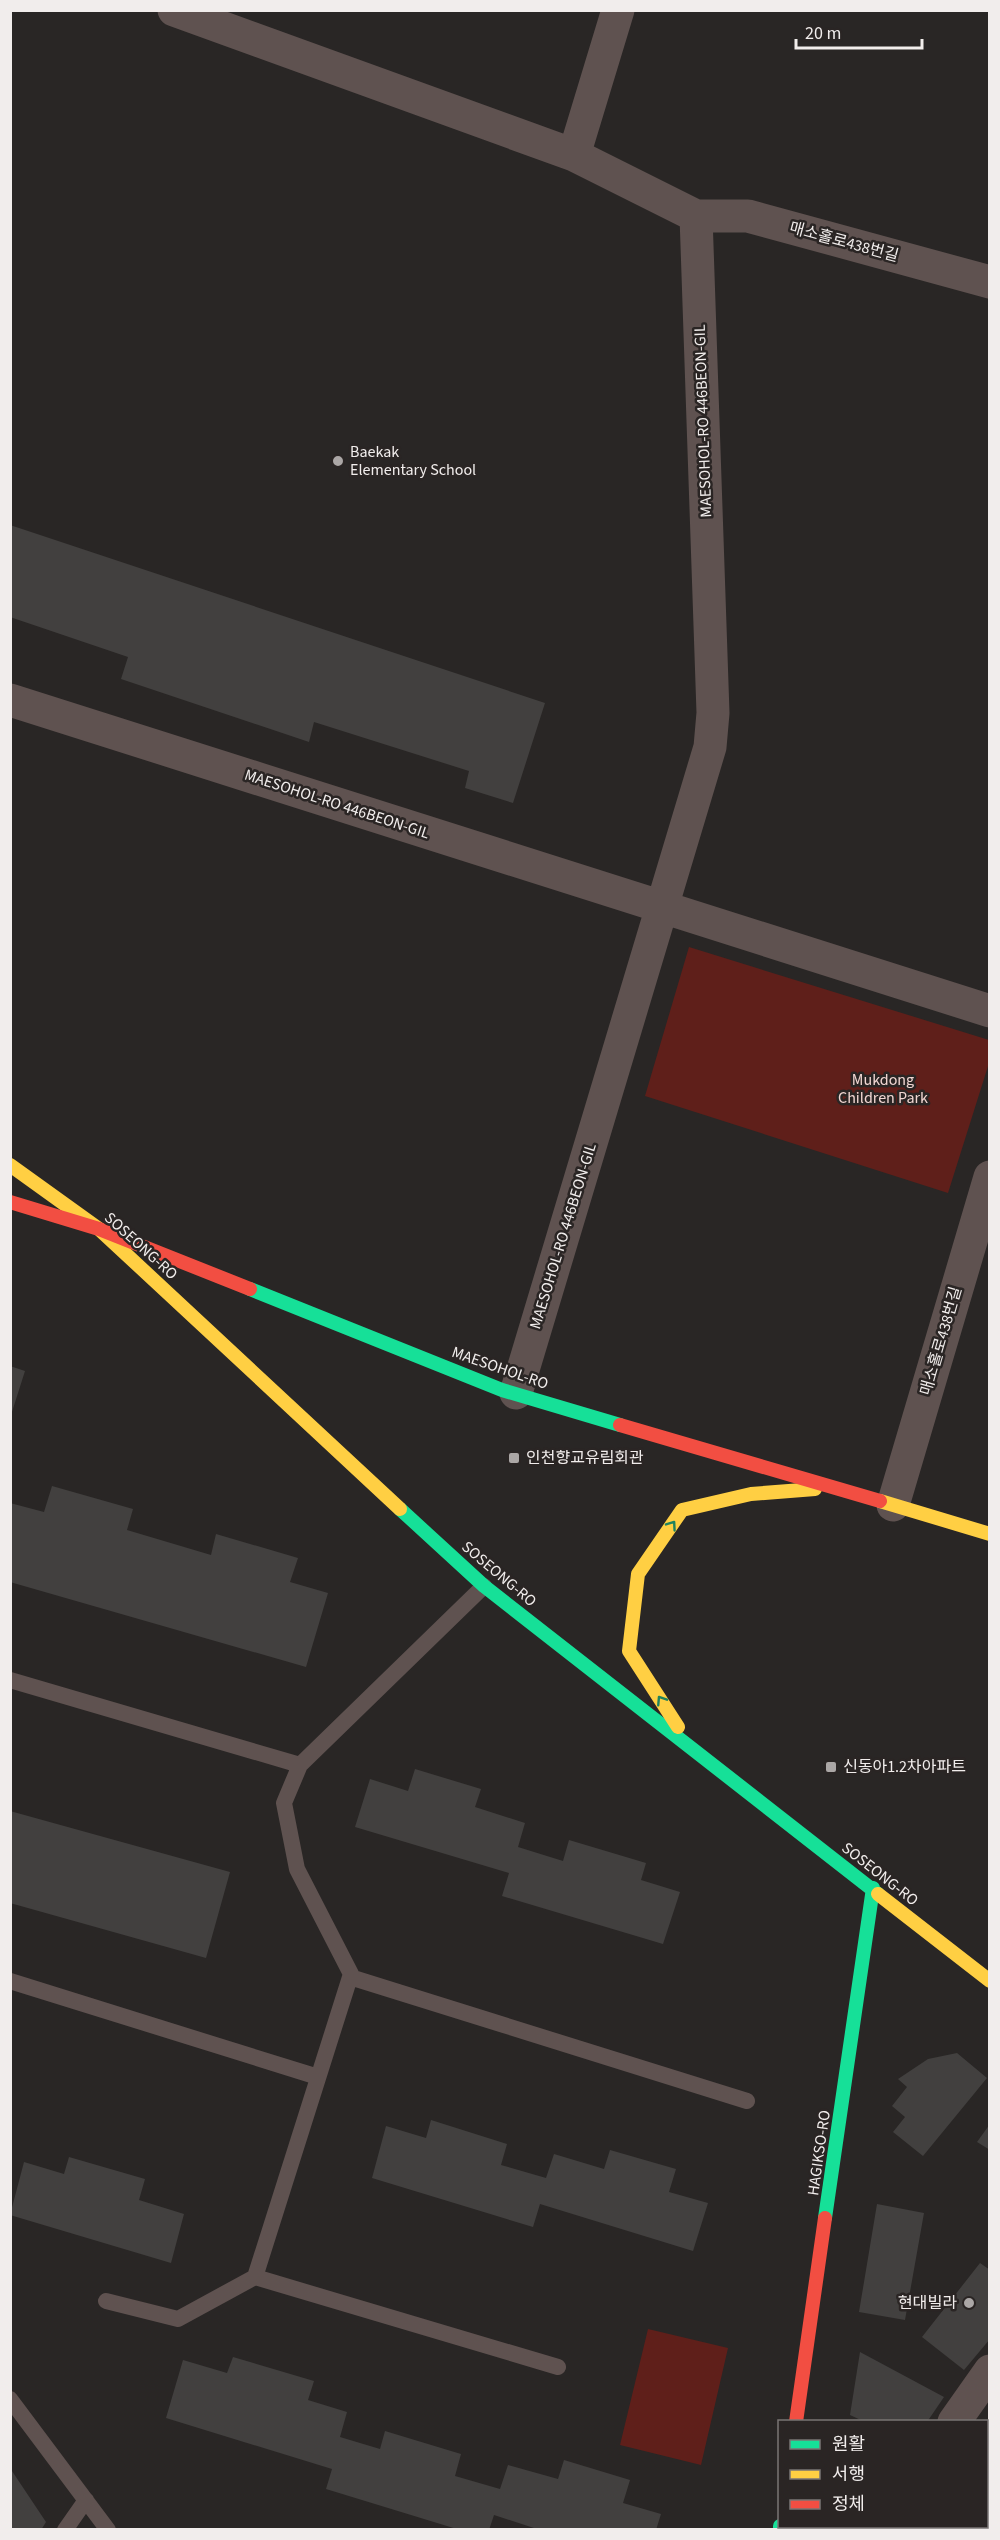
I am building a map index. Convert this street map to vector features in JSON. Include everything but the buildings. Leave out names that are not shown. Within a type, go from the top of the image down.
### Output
[{"type":"main road","name":"SOSEONG-RO","points":[[10,1165],[99,1229],[484,1586],[990,1981]]},
{"type":"main road","name":"MAESOHOL-RO","points":[[10,1202],[99,1229],[516,1393],[990,1534]]},
{"type":"main road","points":[[693,1749],[629,1651],[638,1574],[682,1510],[751,1494],[834,1488]]},
{"type":"main road","name":"HAGIKSO-RO","points":[[796,2420],[873,1888]]},
{"type":"street","points":[[174,10],[574,155],[696,216]]},
{"type":"street","points":[[574,155],[618,10]]},
{"type":"street","name":"매소홀로438번길","points":[[696,216],[748,216],[990,282]]},
{"type":"street","name":"MAESOHOL-RO 446BEON-GIL","points":[[516,1393],[664,907],[710,747],[713,713],[696,216]]},
{"type":"street","name":"MAESOHOL-RO 446BEON-GIL","points":[[10,700],[664,907]]},
{"type":"street","points":[[664,907],[990,1011]]},
{"type":"street","name":"매소홀로438번길","points":[[892,1505],[981,1237],[990,1177]]},
{"type":"street","points":[[955,2420],[990,2371]]},
{"type":"lane","points":[[106,2301],[178,2319],[255,2277],[350,1977],[297,1869],[284,1803],[300,1765],[484,1586]]},
{"type":"lane","points":[[10,1680],[300,1765]]},
{"type":"lane","points":[[350,1977],[747,2101]]},
{"type":"lane","points":[[10,1981],[318,2077]]},
{"type":"lane","points":[[255,2277],[558,2367]]},
{"type":"lane","points":[[10,2399],[108,2529]]},
{"type":"lane","points":[[65,2529],[86,2500]]},
{"type":"green space","name":"Mukdong Children Park","points":[[689,947],[989,1040],[989,1063],[948,1193],[645,1096]]},
{"type":"green space","points":[[648,2329],[728,2348],[701,2465],[620,2445]]},
{"type":"traffic: fast","points":[[250,1289],[502,1390],[620,1425]]},
{"type":"traffic: fast","points":[[400,1509],[484,1586],[878,1894]]},
{"type":"traffic: fast","points":[[825,2218],[873,1888]]},
{"type":"traffic: slow","points":[[10,1165],[99,1229],[400,1509]]},
{"type":"traffic: slow","points":[[678,1727],[629,1651],[638,1574],[682,1510],[751,1494],[815,1489]]},
{"type":"traffic: slow","points":[[880,1501],[990,1534]]},
{"type":"traffic: slow","points":[[878,1894],[990,1981]]},
{"type":"traffic: jam","points":[[10,1202],[99,1229],[250,1289]]},
{"type":"traffic: jam","points":[[620,1425],[880,1501]]},
{"type":"traffic: jam","points":[[796,2420],[825,2218]]},
{"type":"place","name":"Baekak Elementary School","points":[[338,461]]},
{"type":"place","name":"인천향교유림회관","points":[[514,1458]]},
{"type":"place","name":"신동아1.2차아파트","points":[[831,1767]]},
{"type":"place","name":"현대빌라","points":[[969,2303]]}]
